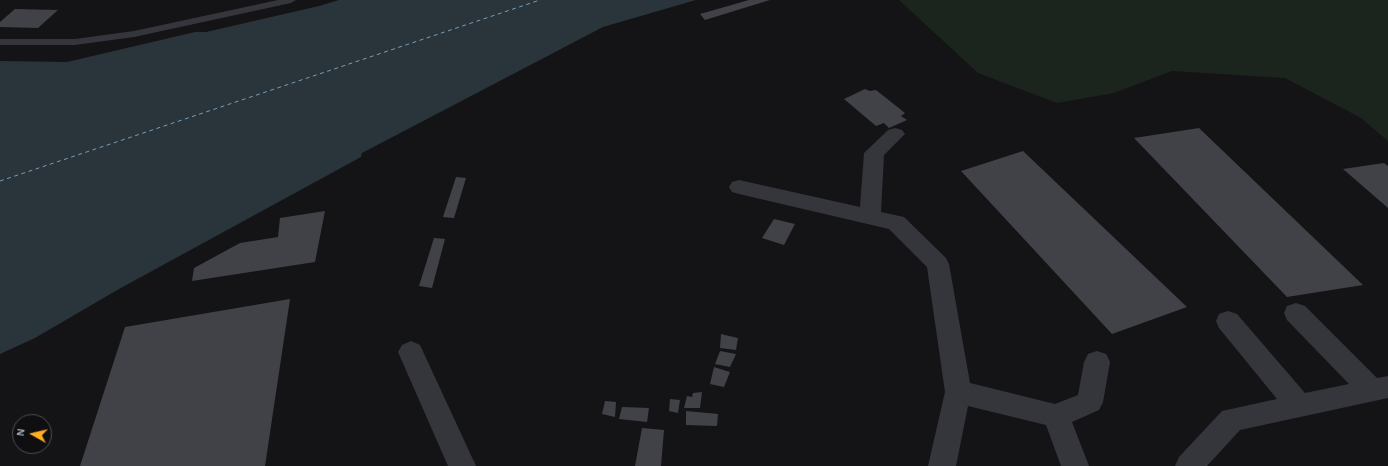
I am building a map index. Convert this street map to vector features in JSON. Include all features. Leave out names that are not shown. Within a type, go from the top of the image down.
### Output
[{"type":"street","points":[[870,217],[874,153],[895,134]]},
{"type":"street","points":[[739,188],[896,223],[938,264],[958,392],[942,466]]},
{"type":"street","points":[[1296,313],[1380,388]]},
{"type":"street","points":[[1228,321],[1299,405]]},
{"type":"street","points":[[411,352],[462,466]]},
{"type":"street","points":[[958,392],[1056,416],[1090,402],[1097,362]]},
{"type":"street","points":[[1189,466],[1232,420],[1380,388]]},
{"type":"street","points":[[1056,416],[1075,466]]},
{"type":"lane","points":[[0,42],[75,42],[126,35],[291,0]]},
{"type":"shaded area","points":[[339,0],[696,0],[603,27],[362,153],[361,157],[119,289],[35,338],[0,354],[0,61],[67,62],[195,32],[206,32]]},
{"type":"shaded area","points":[[899,0],[1388,0],[1388,141],[1361,118],[1285,78],[1172,71],[1114,93],[1057,103],[978,73]]},
{"type":"building","points":[[749,0],[770,0],[705,20],[700,14]]},
{"type":"building","points":[[15,9],[58,10],[38,28],[0,27],[0,22]]},
{"type":"building","points":[[865,89],[870,91],[876,90],[905,113],[901,116],[907,120],[889,128],[884,123],[876,126],[844,99]]},
{"type":"building","points":[[1199,128],[1363,285],[1287,297],[1134,138]]},
{"type":"building","points":[[1023,151],[1187,307],[1112,334],[961,171]]},
{"type":"building","points":[[1384,163],[1388,166],[1388,208],[1343,169]]},
{"type":"building","points":[[456,177],[466,178],[454,218],[443,217]]},
{"type":"building","points":[[325,211],[315,262],[192,281],[194,268],[240,243],[278,237],[280,218]]},
{"type":"building","points":[[774,219],[795,224],[784,245],[762,238]]},
{"type":"building","points":[[434,238],[445,239],[432,288],[419,286]]},
{"type":"building","points":[[290,299],[265,466],[80,466],[125,327]]},
{"type":"building","points":[[721,334],[738,338],[736,350],[720,348]]},
{"type":"building","points":[[720,351],[736,354],[730,367],[715,364]]},
{"type":"building","points":[[714,367],[730,372],[724,387],[710,384]]},
{"type":"building","points":[[702,392],[700,408],[684,408],[687,396],[692,397],[693,393]]},
{"type":"building","points":[[670,399],[680,400],[678,413],[669,411]]},
{"type":"building","points":[[605,401],[616,402],[615,417],[602,414]]},
{"type":"building","points":[[622,407],[649,408],[647,422],[619,419]]},
{"type":"building","points":[[686,411],[718,414],[717,426],[686,425]]},
{"type":"building","points":[[642,428],[664,430],[661,466],[635,466]]},
{"type":"ferry route","points":[[0,181],[540,0]]}]
